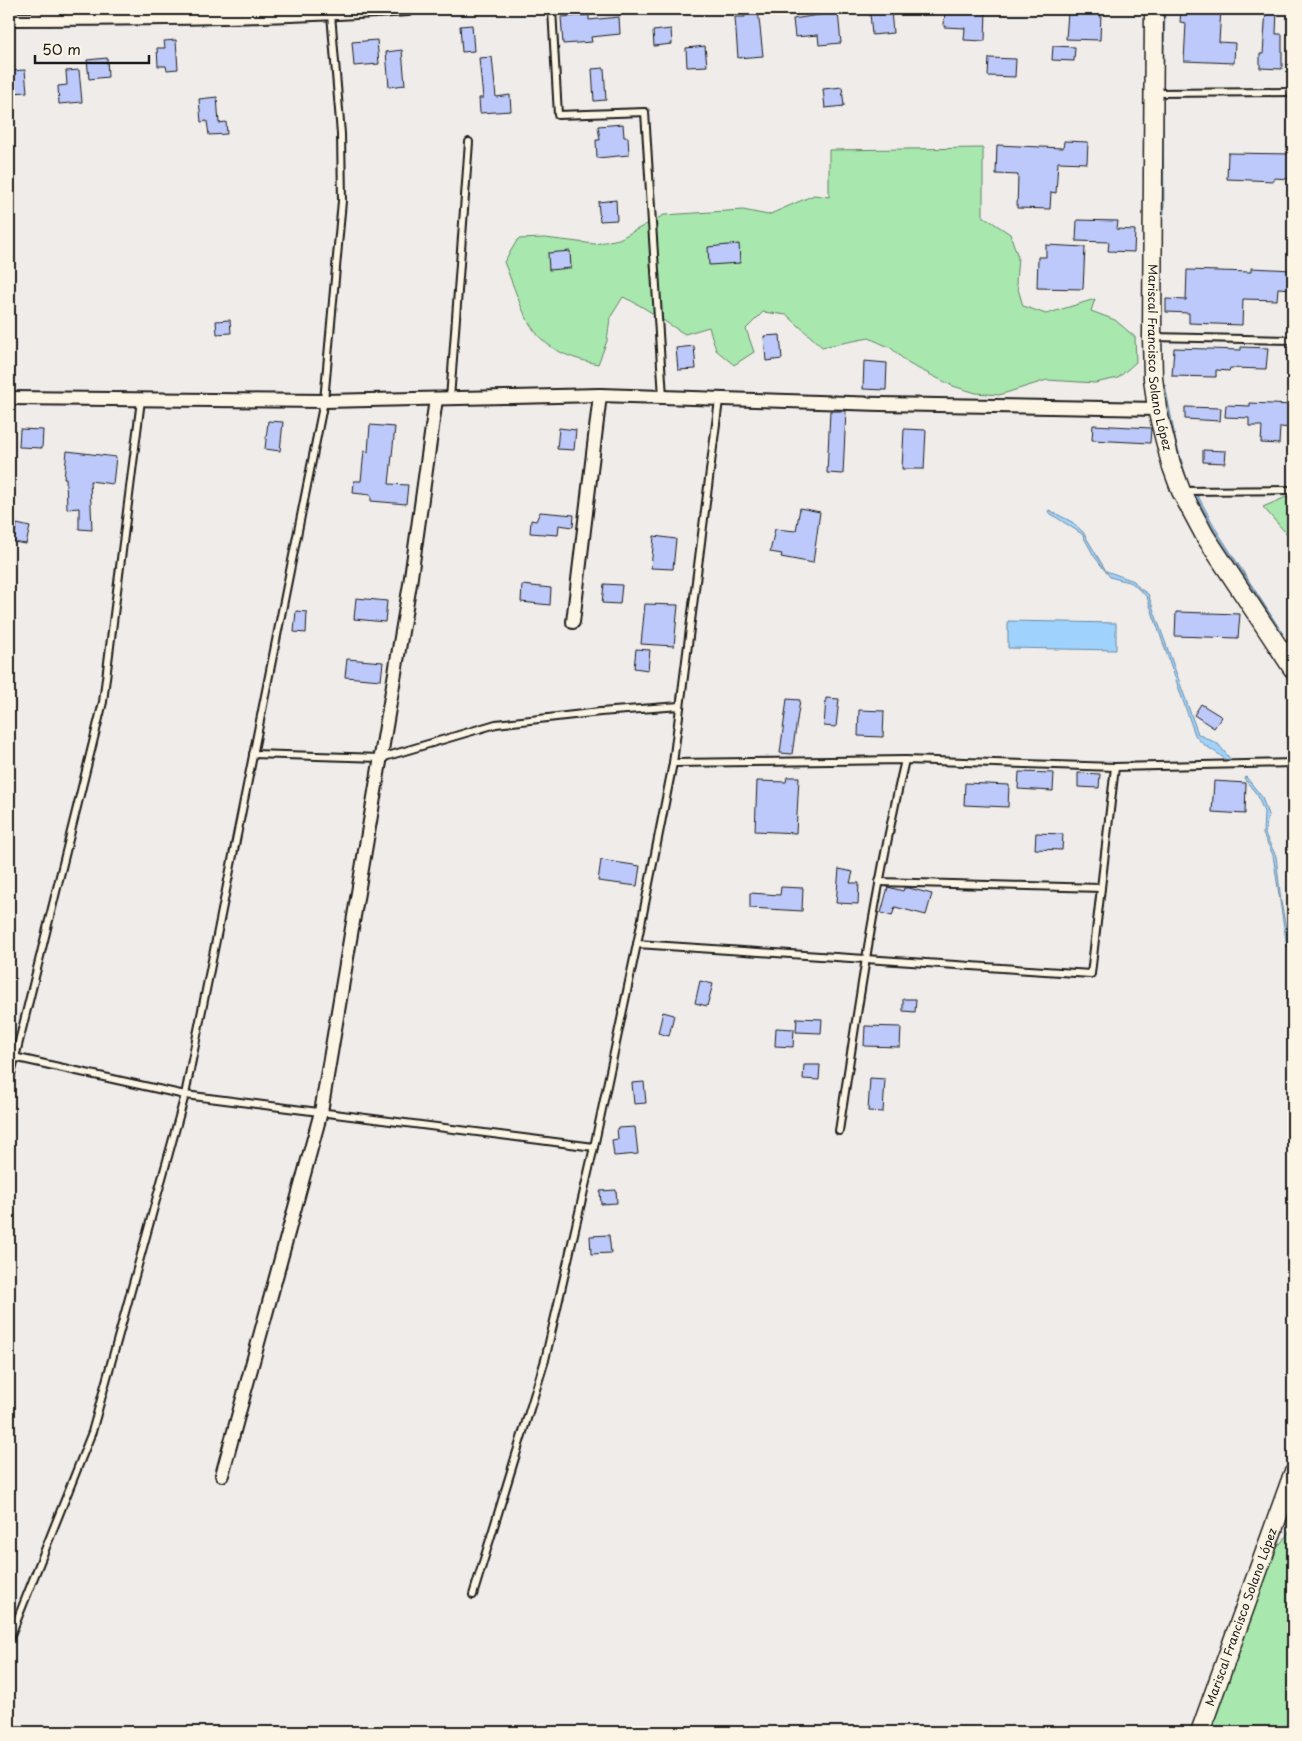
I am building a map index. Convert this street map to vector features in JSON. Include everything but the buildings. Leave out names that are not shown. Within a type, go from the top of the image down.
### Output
[{"type":"main road","name":"Mariscal Francisco Solano López","points":[[1154,9],[1152,337],[1153,378],[1157,408],[1170,464],[1181,491],[1205,536],[1293,669]]},
{"type":"main road","name":"Mariscal Francisco Solano López","points":[[1200,1732],[1293,1474]]},
{"type":"street","points":[[9,19],[136,14],[331,14],[408,9]]},
{"type":"street","points":[[572,622],[600,395]]},
{"type":"street","points":[[9,398],[324,401],[600,395],[719,400],[1157,408]]},
{"type":"street","points":[[222,1476],[321,1112],[410,584],[436,399]]},
{"type":"lane","points":[[552,9],[558,115],[645,112],[663,397]]},
{"type":"lane","points":[[9,1640],[92,1432],[186,1095],[324,401],[342,201],[341,134],[331,14]]},
{"type":"lane","points":[[1153,93],[1293,92]]},
{"type":"lane","points":[[450,399],[468,142]]},
{"type":"lane","points":[[1152,337],[1293,340]]},
{"type":"lane","points":[[9,1082],[12,1056],[103,702],[141,400]]},
{"type":"lane","points":[[473,1594],[545,1360],[594,1147],[637,944],[673,763],[719,400]]},
{"type":"lane","points":[[1181,491],[1293,490]]},
{"type":"lane","points":[[254,754],[381,758],[496,724],[600,712],[680,706]]},
{"type":"lane","points":[[673,763],[905,760],[1115,767],[1293,763]]},
{"type":"lane","points":[[839,1131],[864,960],[905,760]]},
{"type":"lane","points":[[637,944],[1091,974],[1115,767]]},
{"type":"lane","points":[[879,882],[1101,888]]},
{"type":"lane","points":[[12,1056],[186,1095],[594,1147]]},
{"type":"green space","points":[[983,148],[983,216],[1010,234],[1018,257],[1016,282],[1023,306],[1046,314],[1095,299],[1091,311],[1115,320],[1135,337],[1136,362],[1118,378],[1095,383],[1047,380],[999,395],[976,393],[953,386],[909,364],[891,348],[869,338],[822,347],[787,315],[763,312],[746,329],[754,352],[734,365],[716,350],[709,327],[685,334],[623,297],[610,318],[607,341],[598,364],[575,358],[557,350],[544,341],[526,317],[504,262],[518,239],[545,238],[595,244],[619,239],[664,215],[743,210],[768,215],[814,195],[829,197],[829,150]]},
{"type":"green space","points":[[1293,494],[1293,541],[1263,507]]},
{"type":"green space","points":[[1293,1527],[1293,1732],[1207,1732],[1264,1565]]},
{"type":"water","points":[[1164,9],[1165,9],[1163,89]]},
{"type":"water","points":[[1163,97],[1164,214],[1163,215]]},
{"type":"water","points":[[1165,385],[1176,442],[1187,479],[1174,442]]},
{"type":"water","points":[[1196,496],[1198,496],[1217,531],[1283,634],[1215,531]]},
{"type":"water","points":[[1049,510],[1072,522],[1083,532],[1106,571],[1134,581],[1139,588],[1148,594],[1198,734],[1218,744],[1232,761],[1227,761],[1202,743],[1195,735],[1147,597],[1132,583],[1110,577],[1094,556],[1082,534],[1048,512]]},
{"type":"water","points":[[1008,621],[1116,623],[1116,650],[1008,648]]},
{"type":"water","points":[[1246,777],[1262,797],[1268,815],[1265,834],[1276,856],[1281,902],[1290,948],[1287,947],[1273,855],[1263,834],[1264,812],[1258,796],[1244,778]]}]
